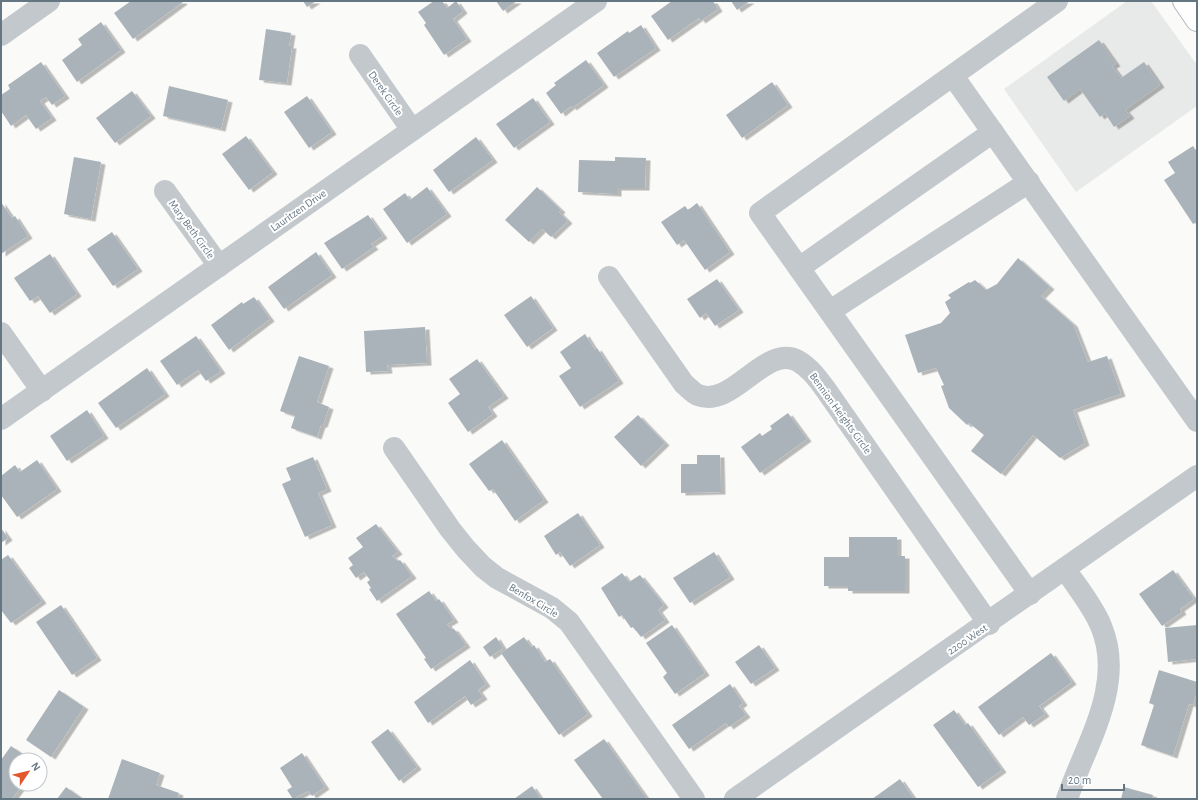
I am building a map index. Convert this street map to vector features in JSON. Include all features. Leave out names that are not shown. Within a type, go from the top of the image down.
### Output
[{"type":"main road","points":[[1184,1],[1197,20]]},
{"type":"street","points":[[1,35],[49,1]]},
{"type":"street","name":"Lauritzen Drive","points":[[1,419],[596,1]]},
{"type":"street","points":[[1030,594],[760,213],[1057,1]]},
{"type":"street","name":"Derek Circle","points":[[360,55],[412,130]]},
{"type":"street","points":[[953,76],[1197,421]]},
{"type":"street","points":[[799,268],[993,132]]},
{"type":"street","points":[[830,311],[1029,182]]},
{"type":"street","name":"Mary Beth Circle","points":[[165,191],[219,266]]},
{"type":"street","name":"Bennion Heights Circle","points":[[609,277],[684,384],[697,395],[712,398],[726,392],[768,363],[780,359],[797,360],[809,369],[826,390],[989,624]]},
{"type":"street","points":[[1,333],[42,391]]},
{"type":"street","name":"Benfox Circle","points":[[394,448],[454,534],[483,567],[497,578],[552,608],[569,622],[694,799]]},
{"type":"street","name":"2200 West","points":[[735,799],[989,624],[1197,476]]},
{"type":"street","points":[[1065,569],[1101,626],[1108,652],[1109,678],[1103,705],[1067,799]]},
{"type":"shaded area","points":[[1127,1],[1151,1],[1197,65],[1197,106],[1076,192],[1004,89]]},
{"type":"building","points":[[131,1],[183,2],[133,39],[114,13]]},
{"type":"building","points":[[303,1],[316,1],[307,7]]},
{"type":"building","points":[[434,1],[442,1],[447,8],[456,1],[463,11],[453,19],[467,39],[444,55],[424,25],[426,23],[418,12]]},
{"type":"building","points":[[496,1],[517,1],[503,11]]},
{"type":"building","points":[[672,1],[713,1],[718,9],[701,21],[699,18],[668,40],[651,16]]},
{"type":"building","points":[[731,1],[750,1],[737,10]]},
{"type":"building","points":[[101,22],[121,50],[77,82],[62,60],[82,45],[78,39]]},
{"type":"building","points":[[641,25],[656,48],[614,77],[597,53],[628,31],[629,33]]},
{"type":"building","points":[[266,29],[291,33],[289,46],[292,46],[287,83],[259,80]]},
{"type":"building","points":[[1099,40],[1116,64],[1112,66],[1121,78],[1144,62],[1160,85],[1125,110],[1130,116],[1114,127],[1105,113],[1100,117],[1080,89],[1064,101],[1047,77]]},
{"type":"building","points":[[586,60],[604,85],[561,114],[546,93],[556,85],[554,83]]},
{"type":"building","points":[[41,62],[65,96],[52,105],[46,97],[40,101],[52,118],[36,129],[26,115],[11,126],[1,111],[1,95],[10,89],[8,85]]},
{"type":"building","points":[[772,82],[788,105],[742,138],[726,115]]},
{"type":"building","points":[[169,86],[228,100],[221,129],[163,116]]},
{"type":"building","points":[[132,91],[151,116],[115,143],[96,118]]},
{"type":"building","points":[[307,96],[332,132],[309,148],[284,112]]},
{"type":"building","points":[[533,98],[550,122],[514,148],[496,124]]},
{"type":"building","points":[[246,136],[273,172],[249,190],[222,154]]},
{"type":"building","points":[[476,137],[493,160],[449,192],[433,170]]},
{"type":"building","points":[[1193,146],[1197,152],[1197,222],[1193,224],[1164,180],[1175,173],[1168,162]]},
{"type":"building","points":[[74,157],[101,162],[91,219],[64,214]]},
{"type":"building","points":[[615,157],[646,158],[645,188],[617,188],[617,194],[578,192],[579,160],[615,161]]},
{"type":"building","points":[[427,187],[447,214],[407,243],[383,209],[405,193],[410,200]]},
{"type":"building","points":[[537,187],[561,210],[559,212],[568,221],[551,237],[542,229],[529,242],[505,220]]},
{"type":"building","points":[[1,202],[12,218],[15,216],[28,236],[1,254]]},
{"type":"building","points":[[697,203],[730,252],[705,270],[684,240],[677,245],[661,222],[685,206],[688,210]]},
{"type":"building","points":[[368,215],[383,236],[371,244],[374,247],[342,269],[324,243]]},
{"type":"building","points":[[112,232],[138,269],[113,286],[87,249]]},
{"type":"building","points":[[316,252],[332,275],[284,309],[268,287]]},
{"type":"building","points":[[50,254],[77,294],[50,313],[38,296],[30,301],[14,278]]},
{"type":"building","points":[[1018,258],[1050,287],[1041,296],[1073,324],[1088,362],[1107,356],[1121,394],[1073,410],[1085,443],[1060,458],[1033,435],[1001,474],[971,451],[984,435],[969,423],[967,425],[949,408],[941,386],[944,385],[936,368],[918,373],[905,335],[941,323],[950,313],[945,302],[951,298],[948,295],[975,280],[986,290],[997,284]]},
{"type":"building","points":[[717,279],[739,310],[715,326],[706,313],[700,318],[687,299]]},
{"type":"building","points":[[531,296],[553,328],[527,347],[504,315]]},
{"type":"building","points":[[254,297],[270,319],[229,350],[211,325],[242,302],[243,304]]},
{"type":"building","points":[[425,327],[427,363],[387,365],[388,371],[366,372],[364,331]]},
{"type":"building","points":[[585,334],[595,350],[597,348],[619,381],[580,407],[559,376],[571,368],[560,352]]},
{"type":"building","points":[[196,336],[221,371],[206,381],[198,370],[177,385],[160,361]]},
{"type":"building","points":[[299,356],[329,366],[317,402],[329,407],[317,437],[291,428],[295,416],[280,411]]},
{"type":"building","points":[[477,359],[504,396],[488,407],[493,414],[468,432],[448,403],[460,394],[449,379]]},
{"type":"building","points":[[147,368],[165,394],[116,428],[98,403]]},
{"type":"building","points":[[87,410],[104,436],[67,461],[50,436]]},
{"type":"building","points":[[788,413],[807,439],[760,473],[741,447],[760,433],[762,436],[772,429],[770,426]]},
{"type":"building","points":[[638,415],[665,443],[641,466],[614,437]]},
{"type":"building","points":[[502,440],[544,500],[515,521],[493,489],[489,491],[469,464]]},
{"type":"building","points":[[697,455],[720,455],[721,492],[681,493],[681,464],[697,464]]},
{"type":"building","points":[[313,457],[327,489],[318,493],[332,525],[305,537],[282,484],[291,480],[286,468]]},
{"type":"building","points":[[37,460],[57,489],[17,517],[1,495],[1,476],[15,465],[20,472]]},
{"type":"building","points":[[578,513],[600,545],[570,566],[560,552],[556,555],[544,536]]},
{"type":"building","points":[[376,524],[398,552],[392,556],[398,561],[400,560],[412,576],[377,601],[369,589],[371,588],[367,582],[370,580],[364,572],[356,578],[349,568],[353,565],[348,558],[363,547],[356,538]]},
{"type":"building","points":[[1,528],[8,538],[1,543]]},
{"type":"building","points":[[849,537],[897,537],[897,556],[905,556],[905,591],[848,591],[848,586],[824,586],[824,557],[849,557]]},
{"type":"building","points":[[714,552],[730,577],[690,603],[673,578]]},
{"type":"building","points":[[8,555],[42,601],[11,623],[1,610],[1,560]]},
{"type":"building","points":[[1173,570],[1194,599],[1180,609],[1182,612],[1162,626],[1139,594]]},
{"type":"building","points":[[622,573],[629,582],[640,575],[664,605],[658,610],[665,620],[641,637],[633,627],[631,628],[622,615],[619,617],[601,588]]},
{"type":"building","points":[[429,591],[436,601],[439,599],[454,620],[447,624],[450,628],[454,629],[466,645],[431,669],[424,659],[426,658],[396,614]]},
{"type":"building","points":[[61,605],[97,658],[72,675],[36,622]]},
{"type":"building","points":[[672,625],[705,673],[675,694],[663,677],[667,673],[646,643]]},
{"type":"building","points":[[1197,625],[1197,659],[1168,662],[1165,628]]},
{"type":"building","points":[[496,637],[503,648],[490,657],[483,647]]},
{"type":"building","points":[[524,637],[531,647],[534,645],[545,662],[550,659],[588,714],[559,735],[501,653]]},
{"type":"building","points":[[759,645],[775,668],[751,684],[735,662]]},
{"type":"building","points":[[1051,653],[1072,682],[1039,706],[1045,714],[1029,725],[1023,717],[999,735],[978,707]]},
{"type":"building","points":[[470,660],[486,684],[478,690],[483,697],[471,705],[465,696],[428,723],[414,702]]},
{"type":"building","points":[[1159,670],[1197,682],[1197,691],[1193,705],[1189,704],[1173,756],[1141,745],[1154,705],[1149,703]]},
{"type":"building","points":[[730,684],[743,703],[739,706],[746,715],[729,727],[726,723],[689,749],[672,725]]},
{"type":"building","points":[[59,690],[84,707],[51,757],[48,755],[48,752],[44,752],[26,740]]},
{"type":"building","points":[[954,710],[965,725],[968,723],[1002,770],[978,787],[933,725]]},
{"type":"building","points":[[388,729],[417,767],[399,781],[371,742]]},
{"type":"building","points":[[604,739],[647,799],[603,799],[574,760]]},
{"type":"building","points":[[11,746],[20,752],[8,752],[8,792],[17,792],[12,799],[1,799],[1,760]]},
{"type":"building","points":[[302,753],[325,787],[312,796],[308,791],[293,799],[287,790],[292,787],[280,768]]},
{"type":"building","points":[[122,759],[160,773],[156,785],[179,793],[177,799],[108,799]]},
{"type":"building","points":[[900,779],[914,799],[872,799]]},
{"type":"building","points":[[532,786],[541,799],[514,799]]},
{"type":"building","points":[[66,787],[83,799],[57,799]]},
{"type":"building","points":[[1124,787],[1153,795],[1152,799],[1121,799]]}]
